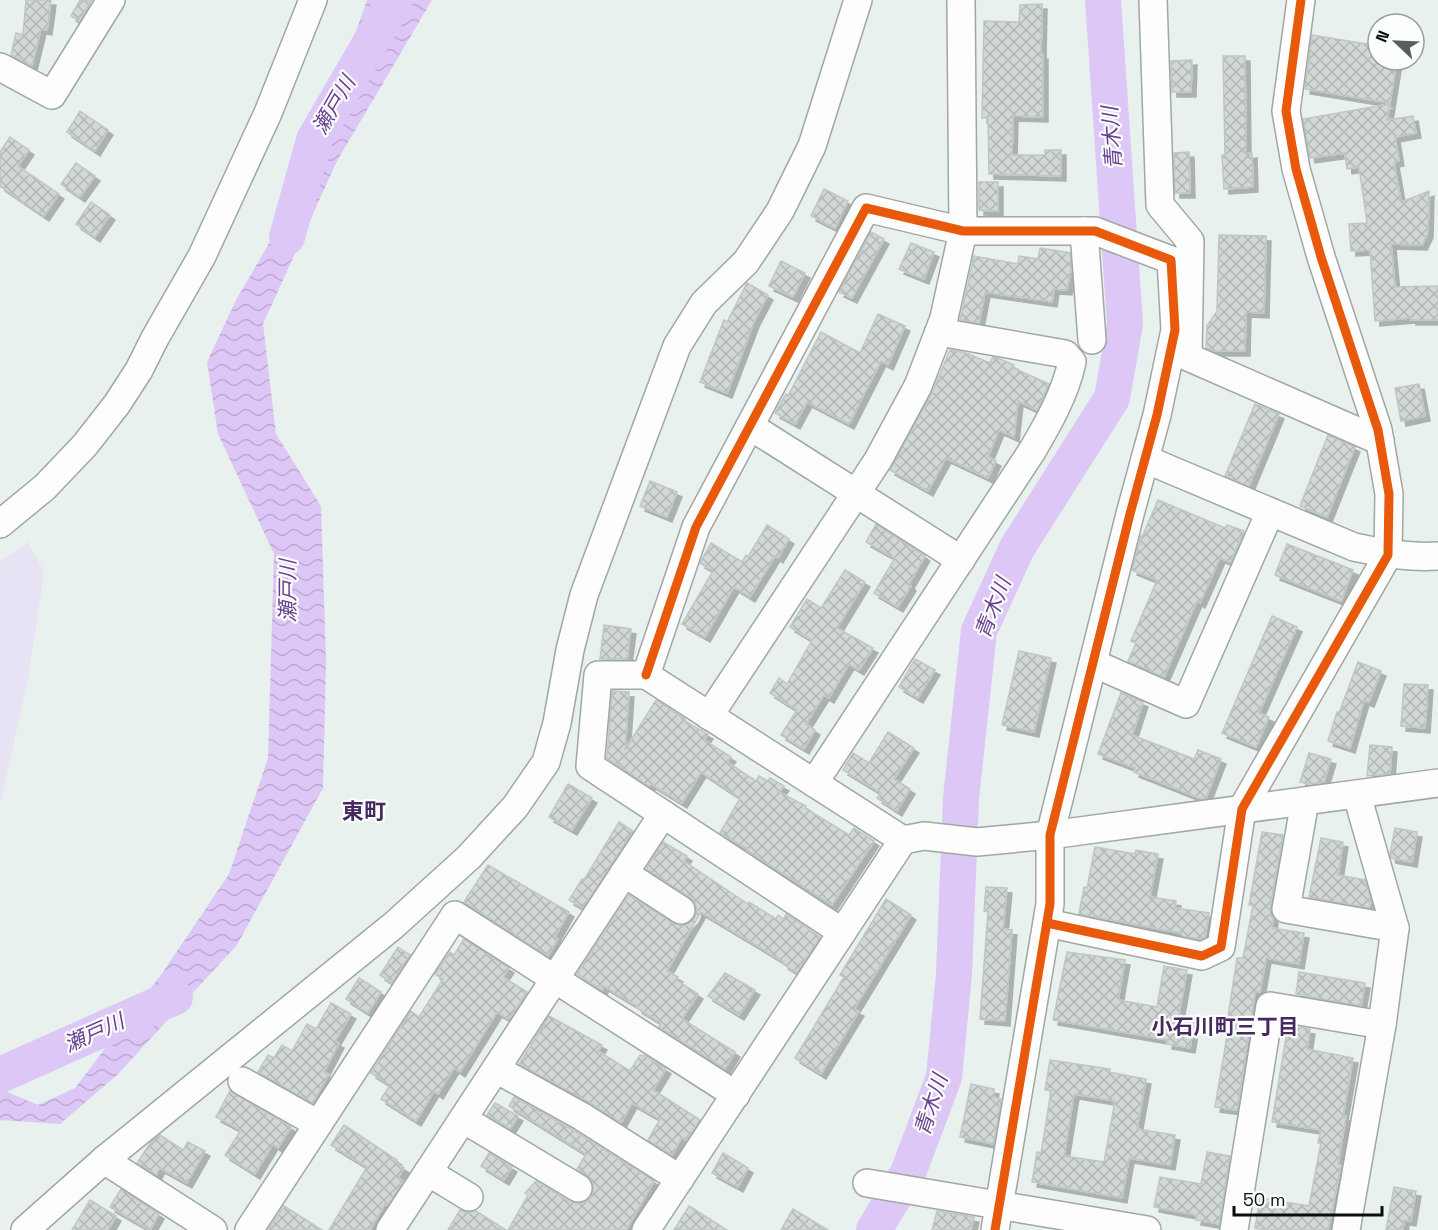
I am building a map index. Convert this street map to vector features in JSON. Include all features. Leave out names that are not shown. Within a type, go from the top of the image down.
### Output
[{"type":"street","points":[[0,67],[52,95],[111,0]]},
{"type":"street","points":[[0,524],[45,487],[85,445],[140,370],[206,246],[268,113],[313,0]]},
{"type":"street","points":[[25,1230],[104,1160],[419,902],[469,857],[515,807],[546,762],[557,723],[570,650],[584,595],[677,346],[704,303],[746,262],[780,211],[812,146],[858,0]]},
{"type":"street","points":[[709,716],[878,460],[918,386],[944,318],[963,231],[961,0]]},
{"type":"street","points":[[1153,0],[1160,206],[1190,241],[1188,357],[1380,441]]},
{"type":"street","points":[[1047,923],[1202,956],[1221,947],[1242,809],[1388,555],[1389,494],[1380,441],[1372,410],[1321,257],[1296,169],[1286,111],[1301,0]]},
{"type":"street","points":[[646,675],[696,527],[866,208],[963,231],[1089,231],[1171,260],[1175,330],[1157,415],[1050,835],[1050,904],[997,1218]]},
{"type":"street","points":[[1089,231],[1092,340]]},
{"type":"street","points":[[814,783],[1032,451],[1053,415],[1068,380],[1072,362],[1065,354],[939,332]]},
{"type":"street","points":[[750,426],[961,560]]},
{"type":"street","points":[[1145,459],[1354,547],[1388,555],[1416,558],[1438,556]]},
{"type":"street","points":[[1093,663],[1186,704],[1270,512]]},
{"type":"street","points":[[842,933],[590,766],[598,675],[646,675],[814,783],[913,838],[977,842],[1050,835],[1438,783]]},
{"type":"street","points":[[540,770],[591,758]]},
{"type":"street","points":[[1346,1230],[1382,1025],[1395,928],[1357,795]]},
{"type":"street","points":[[1305,801],[1287,909],[1395,928]]},
{"type":"street","points":[[390,1230],[663,814]]},
{"type":"street","points":[[646,1230],[842,933],[913,838]]},
{"type":"street","points":[[624,873],[681,910]]},
{"type":"street","points":[[249,1230],[455,915],[736,1095]]},
{"type":"street","points":[[1234,1230],[1270,1006],[1382,1025]]},
{"type":"street","points":[[496,1069],[581,1116],[680,1179]]},
{"type":"street","points":[[242,1081],[318,1124]]},
{"type":"street","points":[[463,1119],[578,1188]]},
{"type":"street","points":[[104,1160],[213,1230]]},
{"type":"street","points":[[428,1172],[469,1197]]},
{"type":"street","points":[[867,1183],[914,1190],[997,1218],[1147,1230]]},
{"type":"shaded area","points":[[28,542],[44,572],[28,679],[0,804],[0,562]]},
{"type":"water","points":[[367,0],[432,0],[337,161],[263,324],[276,434],[321,506],[326,662],[323,788],[237,945],[117,1075],[60,1124],[0,1120],[0,1089],[38,1105],[75,1088],[163,972],[229,874],[268,758],[274,554],[218,434],[207,362],[236,300],[300,190]]},
{"type":"water","points":[[48,1048],[0,1082],[0,1060]]},
{"type":"building","points":[[26,0],[51,0],[47,30],[41,29],[32,66],[11,55],[16,33],[23,35]]},
{"type":"building","points":[[80,0],[92,0],[79,21],[71,16]]},
{"type":"building","points":[[1042,4],[1043,117],[1013,116],[1012,155],[1045,155],[1045,150],[1061,150],[1061,176],[989,174],[988,118],[982,118],[984,21],[1019,22],[1020,5]]},
{"type":"building","points":[[1312,35],[1366,44],[1366,72],[1395,72],[1390,103],[1305,89]]},
{"type":"building","points":[[1223,56],[1245,56],[1246,154],[1252,153],[1253,187],[1224,189]]},
{"type":"building","points":[[1192,60],[1191,92],[1172,92],[1171,61]]},
{"type":"building","points":[[1390,104],[1387,120],[1413,116],[1416,133],[1395,137],[1399,161],[1394,162],[1401,202],[1429,191],[1428,233],[1422,245],[1391,244],[1395,287],[1438,286],[1438,320],[1411,320],[1411,318],[1375,321],[1370,250],[1351,251],[1349,224],[1367,223],[1359,167],[1347,169],[1345,153],[1310,158],[1303,119]]},
{"type":"building","points":[[80,111],[108,130],[95,151],[67,132]]},
{"type":"building","points":[[10,137],[29,150],[18,166],[59,194],[44,216],[0,186],[0,152]]},
{"type":"building","points":[[1189,152],[1190,193],[1175,193],[1174,153]]},
{"type":"building","points":[[76,163],[95,176],[80,197],[61,184]]},
{"type":"building","points":[[979,182],[998,182],[998,211],[979,210]]},
{"type":"building","points":[[824,189],[848,201],[835,228],[811,216]]},
{"type":"building","points":[[91,202],[110,215],[95,237],[76,224]]},
{"type":"building","points":[[871,232],[884,239],[852,298],[839,292]]},
{"type":"building","points":[[1219,235],[1266,236],[1264,313],[1246,312],[1245,351],[1213,351],[1206,348],[1207,326],[1217,311]]},
{"type":"building","points":[[911,243],[934,252],[924,279],[899,269]]},
{"type":"building","points":[[1040,248],[1070,253],[1071,269],[1067,290],[1054,289],[1052,302],[985,292],[979,323],[960,320],[974,256],[1018,264],[1019,256],[1038,259]]},
{"type":"building","points":[[781,261],[805,273],[793,297],[769,286]]},
{"type":"building","points":[[747,283],[768,295],[754,322],[727,393],[700,382],[724,320],[727,322]]},
{"type":"building","points":[[878,314],[905,326],[888,365],[881,361],[849,424],[807,402],[795,424],[775,413],[786,394],[788,396],[821,332],[860,353]]},
{"type":"building","points":[[950,350],[966,353],[990,363],[993,357],[1000,359],[1014,365],[1013,368],[1049,384],[1037,410],[1018,401],[1014,437],[999,430],[988,457],[996,461],[988,478],[946,458],[928,491],[890,470],[932,393]]},
{"type":"building","points":[[1419,384],[1425,416],[1401,421],[1395,388]]},
{"type":"building","points":[[1255,404],[1279,414],[1249,486],[1225,476]]},
{"type":"building","points":[[1328,435],[1355,447],[1327,517],[1300,506]]},
{"type":"building","points":[[650,481],[677,492],[667,517],[640,506]]},
{"type":"building","points":[[1158,500],[1225,528],[1227,525],[1244,531],[1231,562],[1220,558],[1200,603],[1197,601],[1164,677],[1128,661],[1136,643],[1131,641],[1157,580],[1132,570],[1141,536]]},
{"type":"building","points":[[876,524],[925,556],[898,607],[874,593],[895,558],[866,542]]},
{"type":"building","points":[[767,525],[789,539],[778,558],[775,556],[750,597],[734,587],[705,637],[682,624],[713,571],[700,563],[711,543],[742,562],[746,555],[748,557]]},
{"type":"building","points":[[1287,544],[1353,570],[1341,601],[1275,575]]},
{"type":"building","points":[[845,570],[865,582],[837,628],[873,648],[859,670],[849,664],[829,698],[824,695],[806,724],[815,730],[804,749],[781,735],[797,710],[770,693],[779,678],[787,684],[812,640],[790,627],[807,599],[821,608]]},
{"type":"building","points":[[1272,616],[1297,627],[1259,713],[1269,717],[1256,747],[1222,733]]},
{"type":"building","points":[[604,625],[631,629],[627,659],[600,659]]},
{"type":"building","points":[[1019,651],[1051,658],[1034,732],[1002,725]]},
{"type":"building","points":[[915,659],[935,670],[918,698],[899,687]]},
{"type":"building","points":[[1358,662],[1381,671],[1369,702],[1364,700],[1350,748],[1328,741],[1337,712],[1339,713]]},
{"type":"building","points":[[1404,684],[1428,685],[1425,728],[1401,726]]},
{"type":"building","points":[[612,691],[629,692],[625,750],[656,700],[685,719],[684,721],[708,734],[704,740],[731,757],[727,762],[756,781],[759,776],[768,781],[770,778],[784,786],[779,792],[806,806],[805,808],[849,835],[854,828],[874,841],[832,905],[720,833],[740,798],[701,772],[682,803],[651,784],[649,786],[607,758]]},
{"type":"building","points":[[1121,693],[1143,702],[1132,735],[1194,759],[1198,750],[1221,759],[1206,798],[1202,799],[1134,772],[1135,768],[1098,754]]},
{"type":"building","points":[[888,732],[914,748],[894,779],[910,789],[897,811],[877,798],[881,793],[843,770],[853,753],[869,763]]},
{"type":"building","points":[[1370,745],[1392,747],[1390,774],[1367,776]]},
{"type":"building","points":[[1309,753],[1331,759],[1324,782],[1308,784],[1300,782]]},
{"type":"building","points":[[568,784],[592,798],[572,830],[549,817]]},
{"type":"building","points":[[619,822],[633,831],[583,908],[569,900],[582,879],[584,880]]},
{"type":"building","points":[[1395,828],[1417,832],[1412,862],[1391,858]]},
{"type":"building","points":[[1262,832],[1283,835],[1270,906],[1270,915],[1273,918],[1272,928],[1304,933],[1299,964],[1266,958],[1260,992],[1255,992],[1237,1110],[1215,1107],[1237,958],[1243,958],[1253,905],[1249,905]]},
{"type":"building","points":[[1321,838],[1343,842],[1338,875],[1365,880],[1371,901],[1369,908],[1309,897]]},
{"type":"building","points":[[663,842],[687,856],[684,861],[748,904],[749,902],[776,919],[778,915],[784,919],[786,914],[820,937],[797,973],[783,964],[784,962],[701,912],[667,971],[678,977],[676,980],[698,994],[682,1019],[735,1052],[725,1069],[659,1027],[661,1023],[637,1006],[604,986],[602,990],[577,974],[629,895],[680,926],[688,924],[694,918],[697,911],[690,897],[646,869]]},
{"type":"building","points":[[1095,847],[1135,854],[1136,850],[1158,854],[1150,897],[1176,901],[1175,908],[1209,913],[1205,937],[1200,939],[1182,936],[1182,933],[1079,914]]},
{"type":"building","points":[[488,865],[569,912],[555,937],[558,939],[548,956],[464,902]]},
{"type":"building","points":[[986,887],[1007,888],[1003,929],[1012,930],[1005,1021],[980,1019],[988,912],[984,911]]},
{"type":"building","points":[[886,899],[911,915],[854,1009],[859,1011],[821,1074],[795,1058],[844,977],[840,975]]},
{"type":"building","points":[[464,939],[509,968],[503,977],[527,992],[509,1019],[497,1012],[460,1072],[454,1068],[438,1094],[434,1091],[416,1121],[381,1099],[390,1085],[371,1073],[411,1011],[419,1017],[443,979],[435,974],[450,952],[454,955]]},
{"type":"building","points":[[398,947],[410,955],[392,983],[380,975]]},
{"type":"building","points":[[1067,952],[1125,960],[1118,1000],[1157,1007],[1164,966],[1187,970],[1179,1015],[1195,1018],[1190,1048],[1167,1044],[1168,1040],[1053,1020]]},
{"type":"building","points":[[1299,972],[1365,983],[1361,1006],[1296,994]]},
{"type":"building","points":[[725,973],[755,990],[739,1015],[708,996]]},
{"type":"building","points":[[359,978],[381,992],[368,1013],[346,999]]},
{"type":"building","points":[[331,1003],[351,1014],[335,1041],[339,1043],[324,1072],[329,1074],[312,1103],[258,1072],[268,1055],[274,1058],[282,1045],[292,1051],[307,1024],[316,1029]]},
{"type":"building","points":[[549,1016],[602,1045],[598,1051],[630,1071],[640,1055],[646,1056],[666,1069],[653,1090],[700,1120],[686,1140],[682,1137],[672,1155],[648,1140],[660,1119],[632,1103],[621,1123],[589,1102],[519,1064]]},
{"type":"building","points":[[1288,1025],[1310,1029],[1307,1049],[1353,1058],[1343,1116],[1346,1116],[1338,1164],[1341,1165],[1328,1230],[1255,1228],[1260,1198],[1309,1206],[1321,1143],[1318,1143],[1321,1130],[1272,1122]]},
{"type":"building","points":[[1050,1060],[1110,1069],[1109,1072],[1146,1079],[1137,1129],[1175,1135],[1170,1165],[1129,1158],[1122,1198],[1032,1182],[1037,1152],[1041,1153],[1051,1091],[1045,1090]],"holes":[[[1074,1094],[1115,1101],[1104,1162],[1064,1156]]]},
{"type":"building","points":[[971,1084],[994,1089],[993,1097],[1001,1099],[994,1144],[960,1137]]},
{"type":"building","points":[[230,1091],[291,1127],[278,1148],[273,1144],[255,1174],[225,1155],[241,1130],[216,1117]]},
{"type":"building","points":[[514,1097],[573,1130],[654,1181],[626,1230],[508,1230],[528,1195],[525,1193],[536,1181],[577,1204],[591,1197],[594,1189],[591,1180],[577,1169],[586,1154],[509,1106]]},
{"type":"building","points":[[495,1103],[518,1116],[510,1129],[487,1115]]},
{"type":"building","points":[[344,1125],[397,1160],[395,1162],[404,1168],[398,1178],[403,1181],[388,1205],[385,1204],[370,1230],[329,1230],[367,1167],[331,1145]]},
{"type":"building","points":[[160,1135],[183,1150],[188,1142],[205,1151],[187,1183],[160,1168],[156,1175],[137,1163],[151,1142]]},
{"type":"building","points":[[1207,1152],[1230,1156],[1219,1224],[1196,1220],[1197,1215],[1154,1207],[1160,1177],[1201,1184]]},
{"type":"building","points":[[489,1153],[512,1167],[504,1180],[481,1166]]},
{"type":"building","points":[[723,1153],[748,1168],[738,1187],[712,1173]]},
{"type":"building","points":[[1394,1187],[1416,1191],[1411,1221],[1404,1220],[1403,1230],[1386,1230]]},
{"type":"building","points":[[121,1189],[159,1214],[150,1230],[110,1207]]},
{"type":"building","points":[[90,1200],[116,1216],[108,1230],[72,1230]]},
{"type":"building","points":[[284,1206],[322,1230],[268,1230]]},
{"type":"building","points":[[689,1206],[727,1230],[674,1230]]},
{"type":"building","points":[[793,1209],[828,1230],[781,1230]]},
{"type":"building","points":[[460,1210],[468,1213],[476,1211],[506,1230],[448,1230]]},
{"type":"building","points":[[937,1211],[974,1217],[971,1230],[932,1230]]},
{"type":"waterway","name":"瀬戸川","points":[[287,237],[314,140],[395,0]]},
{"type":"waterway","name":"青木川","points":[[874,1230],[908,1173],[944,1077],[954,974],[961,798],[979,631],[1017,548],[1112,398],[1125,324],[1103,0]]},
{"type":"waterway","name":"瀬戸川","points":[[0,1075],[175,997]]},
{"type":"cycle path","points":[[1047,923],[1202,956],[1221,947],[1242,809],[1388,555],[1389,494],[1378,430],[1321,257],[1296,169],[1286,111],[1301,0]]},
{"type":"cycle path","points":[[646,675],[696,527],[866,208],[963,231],[1095,231],[1171,260],[1175,330],[1157,415],[1050,835],[1050,904],[995,1230]]},
{"type":"district","name":"東町","points":[[364,811]]},
{"type":"district","name":"小石川町三丁目","points":[[1225,1027]]}]
